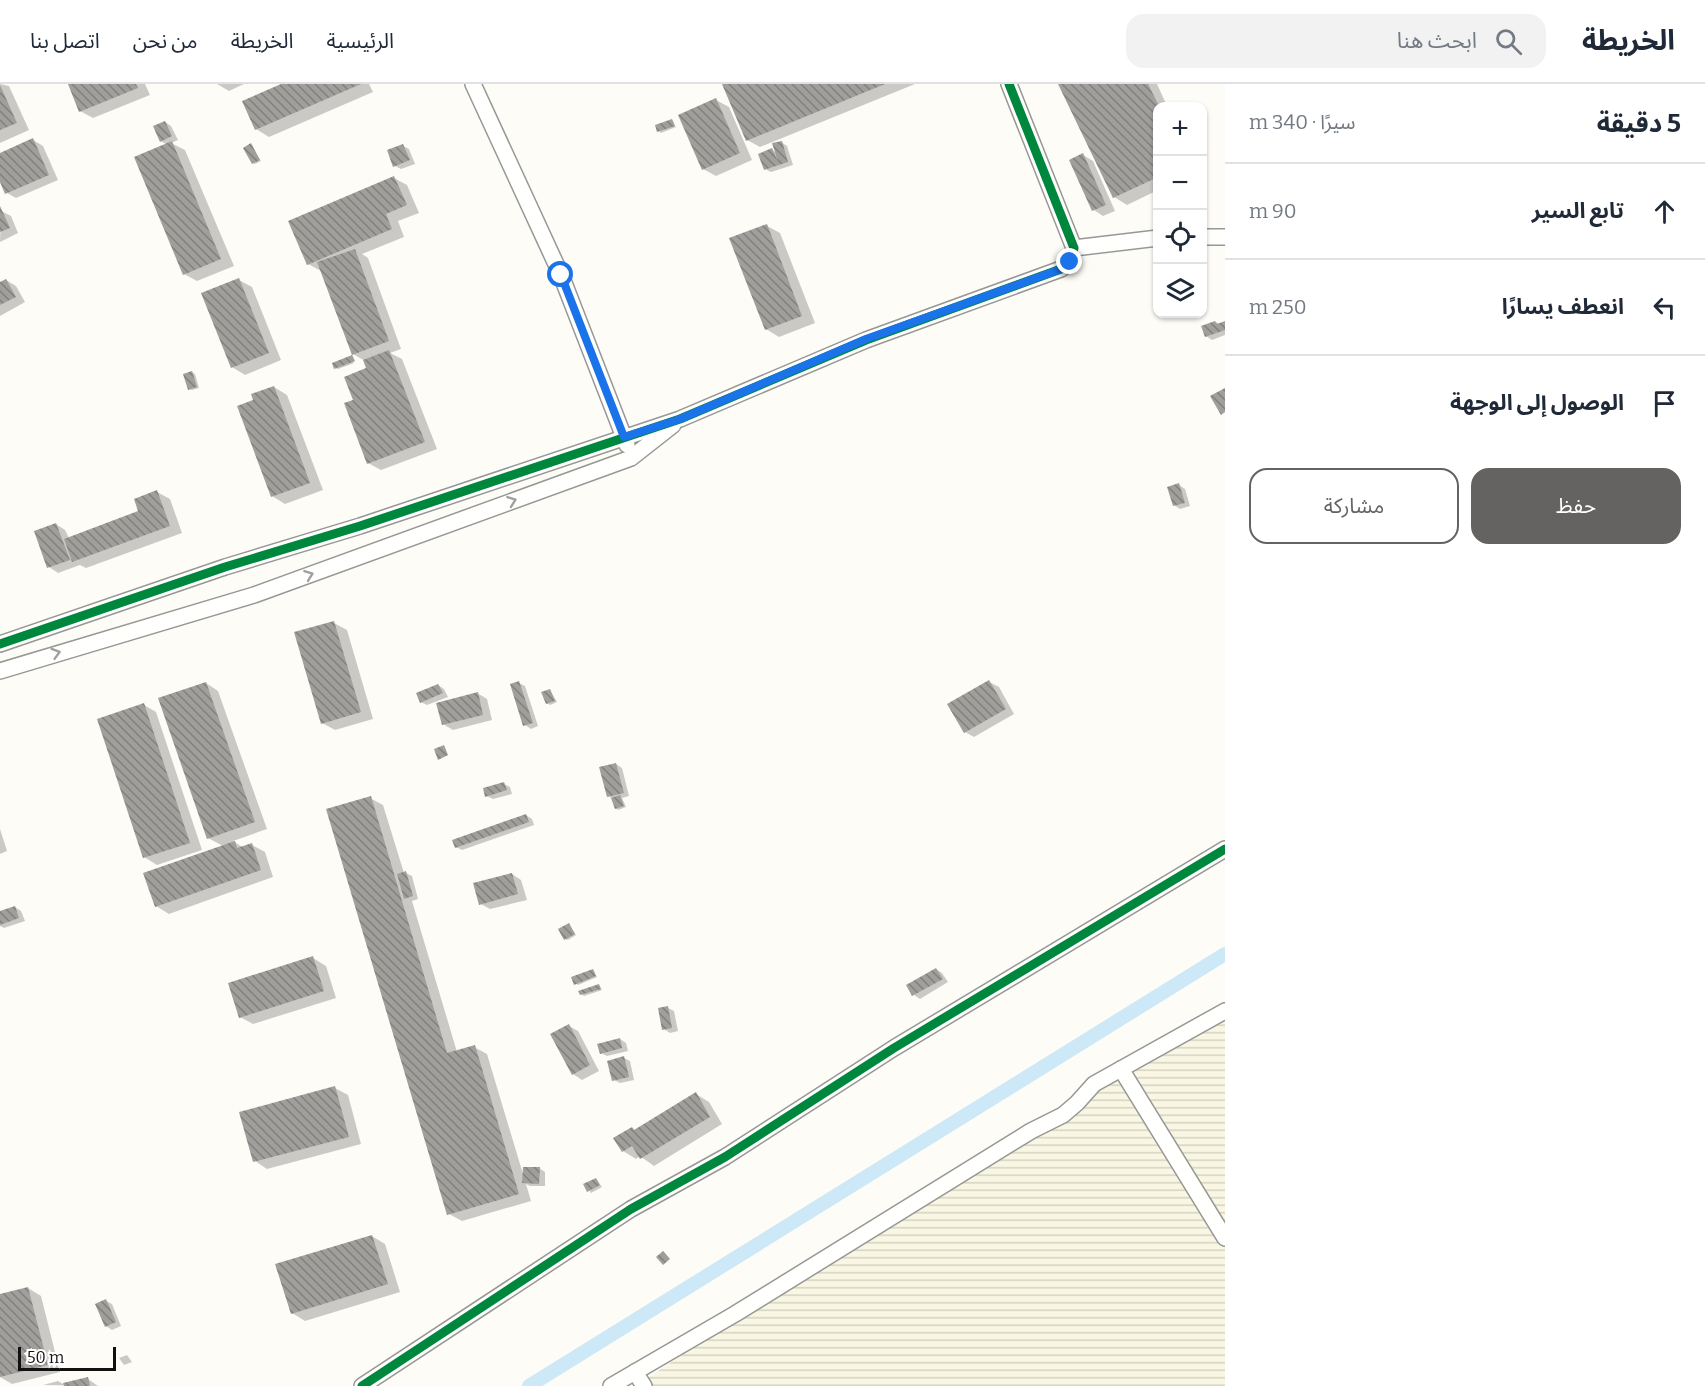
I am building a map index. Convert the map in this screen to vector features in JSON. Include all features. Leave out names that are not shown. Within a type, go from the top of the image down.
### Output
[{"type":"street","points":[[473,84],[561,275],[631,458]]},
{"type":"street","points":[[0,644],[225,567],[360,526],[680,419],[866,339],[1061,269],[1070,262],[1074,248],[1009,84]]},
{"type":"street","points":[[1207,237],[1225,237]]},
{"type":"street","points":[[1074,248],[1153,239]]},
{"type":"street","points":[[0,671],[254,595],[631,458],[680,419]]},
{"type":"street","points":[[571,454],[582,476]]},
{"type":"street","points":[[478,486],[487,510]]},
{"type":"street","points":[[15,639],[23,663]]},
{"type":"street","points":[[362,1386],[631,1209],[725,1156],[894,1048],[1225,849]]},
{"type":"street","points":[[611,1386],[775,1290],[1031,1131],[1063,1115],[1094,1084],[1225,1011]]},
{"type":"street","points":[[1121,1069],[1225,1238]]},
{"type":"street","points":[[635,1372],[644,1386]]},
{"type":"shaded area","points":[[1225,1001],[1225,1386],[635,1386]]},
{"type":"building","points":[[68,84],[136,84],[138,88],[79,112]]},
{"type":"building","points":[[281,84],[361,84],[255,130],[242,101]]},
{"type":"building","points":[[722,84],[885,84],[746,141]]},
{"type":"building","points":[[1058,84],[1148,84],[1157,102],[1153,102],[1153,179],[1113,198]]},
{"type":"building","points":[[0,85],[17,123],[0,130]]},
{"type":"building","points":[[716,98],[740,153],[702,170],[678,115]]},
{"type":"building","points":[[672,119],[675,126],[657,132],[655,125]]},
{"type":"building","points":[[165,121],[172,136],[160,142],[153,126]]},
{"type":"building","points":[[33,138],[49,175],[5,194],[0,182],[0,153]]},
{"type":"building","points":[[172,141],[221,259],[183,275],[134,157]]},
{"type":"building","points":[[782,141],[788,162],[764,170],[758,154],[772,148],[778,162],[772,143]]},
{"type":"building","points":[[251,143],[260,160],[252,164],[243,148]]},
{"type":"building","points":[[403,144],[410,160],[393,167],[387,150]]},
{"type":"building","points":[[1083,153],[1106,205],[1092,211],[1069,160]]},
{"type":"building","points":[[394,176],[407,205],[386,214],[392,229],[307,265],[288,221]]},
{"type":"building","points":[[0,206],[10,228],[0,232]]},
{"type":"building","points":[[767,224],[802,316],[765,330],[729,238]]},
{"type":"building","points":[[355,249],[389,341],[352,355],[317,262]]},
{"type":"building","points":[[239,278],[269,353],[231,368],[201,293]]},
{"type":"building","points":[[6,279],[16,297],[0,305],[0,282]]},
{"type":"building","points":[[1215,321],[1217,324],[1225,321],[1225,330],[1205,337],[1201,326]]},
{"type":"building","points":[[389,350],[425,442],[367,464],[344,403],[353,400],[344,377],[366,368],[363,360]]},
{"type":"building","points":[[352,355],[355,361],[334,369],[332,363]]},
{"type":"building","points":[[192,371],[197,387],[188,390],[183,374]]},
{"type":"building","points":[[274,386],[310,483],[271,497],[237,406],[253,400],[251,394]]},
{"type":"building","points":[[1225,388],[1225,412],[1221,415],[1210,396]]},
{"type":"building","points":[[1179,483],[1185,503],[1173,506],[1167,487]]},
{"type":"building","points":[[157,490],[170,526],[72,562],[64,539],[138,511],[134,499]]},
{"type":"building","points":[[56,523],[70,560],[47,568],[34,531]]},
{"type":"building","points":[[334,621],[361,712],[321,724],[294,632]]},
{"type":"building","points":[[989,680],[1006,709],[964,733],[947,704]]},
{"type":"building","points":[[519,681],[533,723],[523,726],[510,684]]},
{"type":"building","points":[[206,682],[255,822],[207,839],[158,698]]},
{"type":"building","points":[[438,684],[443,693],[420,703],[416,693]]},
{"type":"building","points":[[550,689],[555,701],[546,704],[541,692]]},
{"type":"building","points":[[478,692],[483,715],[442,725],[436,703]]},
{"type":"building","points":[[144,703],[190,843],[143,858],[97,719]]},
{"type":"building","points":[[444,745],[448,755],[438,760],[434,749]]},
{"type":"building","points":[[616,763],[624,793],[607,797],[599,767]]},
{"type":"building","points":[[504,782],[507,790],[485,797],[483,788]]},
{"type":"building","points":[[620,795],[624,806],[615,809],[611,798]]},
{"type":"building","points":[[371,796],[447,1053],[475,1045],[519,1194],[447,1215],[326,809]]},
{"type":"building","points":[[526,814],[529,822],[455,848],[452,840]]},
{"type":"building","points":[[235,841],[237,848],[252,843],[261,870],[155,907],[143,873]]},
{"type":"building","points":[[406,871],[413,896],[404,899],[397,874]]},
{"type":"building","points":[[512,873],[518,894],[479,905],[473,883]]},
{"type":"building","points":[[15,906],[19,918],[0,925],[0,911]]},
{"type":"building","points":[[569,923],[575,934],[564,940],[558,929]]},
{"type":"building","points":[[313,956],[324,991],[239,1018],[228,983]]},
{"type":"building","points":[[936,968],[943,979],[912,996],[906,985]]},
{"type":"building","points":[[593,969],[596,976],[574,985],[571,977]]},
{"type":"building","points":[[599,984],[601,989],[580,995],[578,991]]},
{"type":"building","points":[[668,1006],[672,1028],[662,1030],[658,1008]]},
{"type":"building","points":[[569,1024],[590,1065],[572,1075],[550,1034]]},
{"type":"building","points":[[620,1038],[622,1048],[600,1054],[597,1044]]},
{"type":"building","points":[[624,1056],[629,1077],[612,1081],[607,1061]]},
{"type":"building","points":[[335,1086],[349,1137],[253,1162],[239,1112]]},
{"type":"building","points":[[696,1092],[710,1117],[640,1159],[632,1146],[622,1152],[613,1138],[632,1127],[634,1130]]},
{"type":"building","points":[[523,1167],[540,1167],[539,1184],[522,1183]]},
{"type":"building","points":[[596,1178],[600,1185],[587,1192],[583,1184]]},
{"type":"building","points":[[372,1235],[388,1284],[291,1314],[275,1264]]},
{"type":"building","points":[[663,1251],[670,1259],[663,1265],[656,1257]]},
{"type":"building","points":[[28,1287],[48,1365],[0,1377],[0,1294]]},
{"type":"building","points":[[106,1299],[116,1322],[105,1327],[95,1304]]},
{"type":"building","points":[[88,1377],[90,1386],[64,1386],[63,1383]]},
{"type":"waterway","points":[[529,1386],[1225,954]]},
{"type":"cycle path","points":[[0,644],[225,567],[360,526],[680,419],[866,340],[1061,269],[1070,262],[1074,248],[1009,84]]},
{"type":"cycle path","points":[[362,1386],[631,1209],[725,1157],[894,1048],[1225,849]]},
{"type":"route","points":[[561,275],[624,437],[680,419],[866,339],[1061,269],[1070,262]]}]
